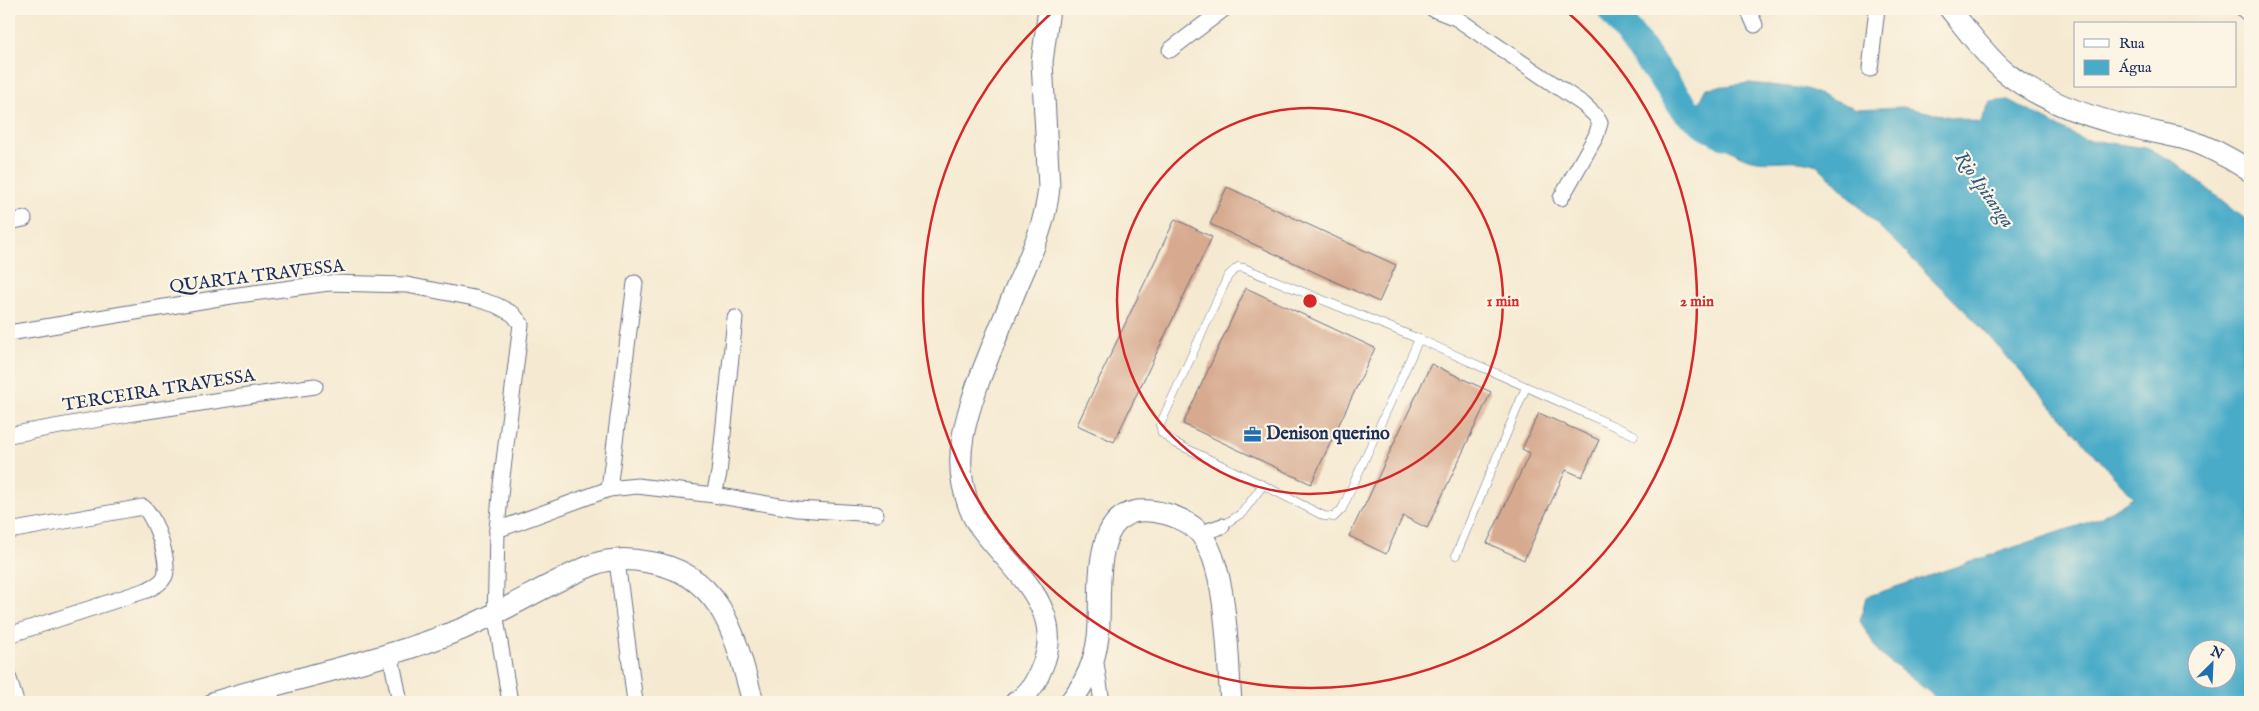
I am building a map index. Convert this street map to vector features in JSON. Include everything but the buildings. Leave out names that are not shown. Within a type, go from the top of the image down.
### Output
[{"type":"main road","points":[[1016,702],[1027,695],[1041,671],[1050,643],[1049,630],[1044,613],[1035,596],[973,516],[963,485],[962,440],[966,418],[988,354],[1041,229],[1047,207],[1049,187],[1042,62],[1049,9]]},
{"type":"main road","points":[[1950,9],[2004,71],[2036,92],[2088,115],[2184,139],[2210,148],[2250,171]]},
{"type":"main road","points":[[1070,702],[1087,676],[1095,652],[1098,636],[1101,564],[1105,542],[1112,527],[1122,517],[1130,513],[1144,511],[1175,517],[1202,533],[1218,572],[1222,590],[1231,702]]},
{"type":"main road","points":[[215,702],[271,694],[462,629],[596,564],[637,560],[662,564],[686,575],[707,591],[719,605],[729,622],[753,702]]},
{"type":"street","points":[[1170,50],[1224,9]]},
{"type":"street","points":[[1433,9],[1456,18],[1476,31],[1583,104],[1595,115],[1600,123],[1596,136],[1561,198]]},
{"type":"street","points":[[1748,9],[1755,25]]},
{"type":"street","points":[[1870,69],[1877,9]]},
{"type":"street","points":[[2243,9],[2250,15]]},
{"type":"street","points":[[9,222],[24,219]]},
{"type":"street","name":"QUARTA TRAVESSA","points":[[9,333],[231,296],[329,283],[407,285],[474,298],[496,305],[513,314],[520,324],[497,530]]},
{"type":"street","points":[[609,488],[635,283]]},
{"type":"street","points":[[714,495],[719,473],[735,318]]},
{"type":"street","name":"TERCEIRA TRAVESSA","points":[[9,435],[144,411],[315,386]]},
{"type":"street","points":[[510,702],[496,613],[497,530],[609,488],[637,486],[714,495],[798,509],[876,514]]},
{"type":"street","points":[[9,531],[143,507],[152,517],[166,560],[165,574],[161,583],[147,590],[9,635]]},
{"type":"street","points":[[1202,533],[1222,526]]},
{"type":"street","points":[[617,562],[635,702]]},
{"type":"street","points":[[1095,652],[1102,702]]},
{"type":"street","points":[[390,653],[400,702]]},
{"type":"street","points":[[9,680],[16,702]]},
{"type":"lane","points":[[1419,339],[1338,514],[1330,518],[1175,443],[1162,433],[1160,425],[1228,276],[1233,270],[1244,268],[1419,339],[1634,435]]},
{"type":"lane","points":[[1456,555],[1526,387]]},
{"type":"lane","points":[[1222,526],[1242,513],[1263,485]]},
{"type":"water","points":[[1750,83],[1806,89],[1857,109],[1903,107],[1980,123],[1990,102],[2008,100],[2082,139],[2146,148],[2173,161],[2250,223],[2250,702],[1942,702],[1880,654],[1860,621],[1866,597],[2098,519],[2133,497],[1975,321],[1817,165],[1799,161],[1768,162],[1745,158],[1720,143],[1690,121],[1707,88]]},
{"type":"waterway","name":"Rio Ipitanga","points":[[1611,9],[1686,110],[1709,127],[1725,135]]},
{"type":"place","name":"Denison querino","points":[[1252,434]]}]
